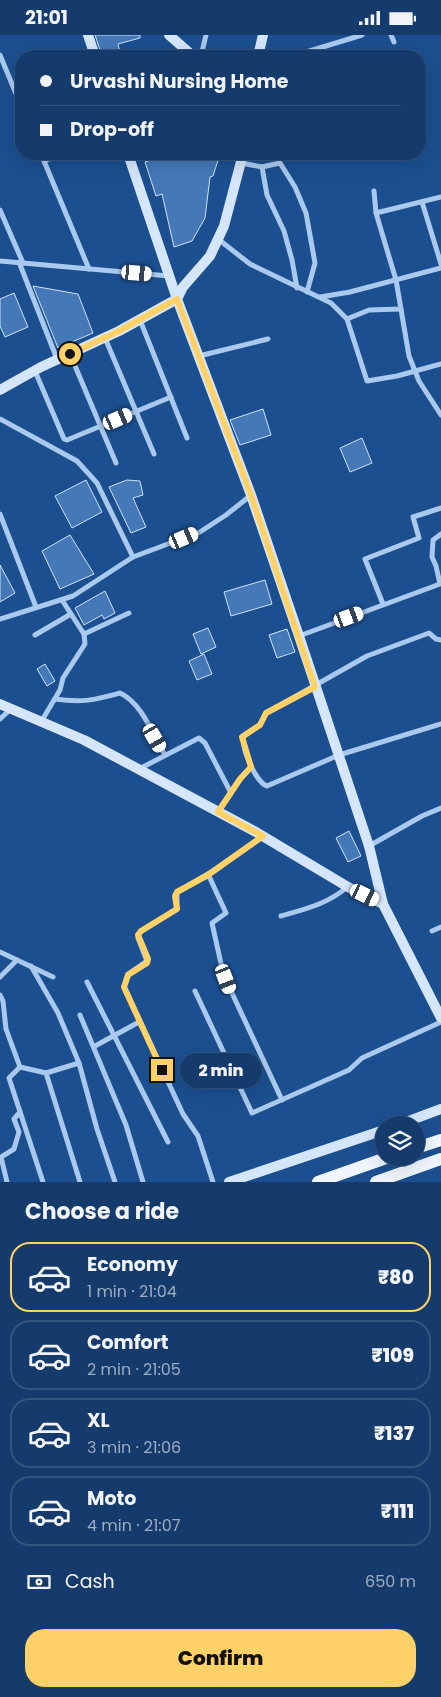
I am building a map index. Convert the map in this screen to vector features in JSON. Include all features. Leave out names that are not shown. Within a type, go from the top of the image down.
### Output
[{"type":"main road","points":[[425,1145],[441,1140]]},
{"type":"main road","points":[[376,1182],[441,1159]]},
{"type":"main road","points":[[318,1182],[375,1162]]},
{"type":"street","points":[[88,35],[93,50]]},
{"type":"street","points":[[169,35],[186,50]]},
{"type":"street","points":[[202,50],[206,35]]},
{"type":"street","points":[[259,50],[263,35]]},
{"type":"street","points":[[313,50],[362,35]]},
{"type":"street","points":[[391,35],[394,42]]},
{"type":"street","points":[[0,55],[15,91]]},
{"type":"street","points":[[130,160],[177,299],[251,495],[299,635],[369,846],[383,904],[441,1018]]},
{"type":"street","points":[[0,390],[35,370],[105,338],[177,299],[184,287],[210,256],[218,239],[224,226],[241,160]]},
{"type":"street","points":[[246,160],[262,167],[280,163],[295,187],[306,213],[315,263],[307,292]]},
{"type":"street","points":[[44,161],[89,269]]},
{"type":"street","points":[[262,167],[267,195],[284,231],[297,288]]},
{"type":"street","points":[[374,191],[376,213],[396,280],[405,344],[415,371],[441,415]]},
{"type":"street","points":[[376,213],[441,197]]},
{"type":"street","points":[[422,202],[441,264]]},
{"type":"street","points":[[0,210],[57,360]]},
{"type":"street","points":[[218,239],[250,264],[331,303],[347,319],[367,381],[441,364]]},
{"type":"street","points":[[0,261],[169,276]]},
{"type":"street","points":[[319,297],[350,292],[441,268]]},
{"type":"street","points":[[347,319],[369,310],[401,309]]},
{"type":"street","points":[[140,320],[187,438]]},
{"type":"street","points":[[105,338],[154,454]]},
{"type":"street","points":[[199,356],[268,339]]},
{"type":"street","points":[[70,354],[116,463]]},
{"type":"street","points":[[35,370],[64,439],[70,440],[170,397]]},
{"type":"street","points":[[0,419],[77,461],[97,483],[132,557]]},
{"type":"street","points":[[0,619],[62,600],[90,586],[132,557],[200,532],[226,515],[251,495]]},
{"type":"street","points":[[383,604],[365,559],[419,538],[413,517],[441,508]]},
{"type":"street","points":[[0,514],[36,607]]},
{"type":"street","points":[[299,635],[440,584],[432,557],[433,540],[441,534]]},
{"type":"street","points":[[41,722],[60,690],[63,678],[85,644],[84,634],[62,600]]},
{"type":"street","points":[[84,634],[129,613]]},
{"type":"street","points":[[35,635],[71,614]]},
{"type":"street","points":[[441,640],[436,639],[429,633],[367,656],[266,713],[260,725],[244,735],[242,740],[251,767],[262,784],[267,786],[339,755],[441,724]]},
{"type":"street","points":[[55,699],[77,702],[96,700],[120,693],[125,695],[136,705],[165,755]]},
{"type":"street","points":[[0,704],[84,740],[263,836],[348,887],[383,904]]},
{"type":"street","points":[[0,719],[11,709]]},
{"type":"street","points":[[138,769],[193,739],[202,740],[231,793]]},
{"type":"street","points":[[218,812],[251,767]]},
{"type":"street","points":[[369,846],[422,816],[441,808]]},
{"type":"street","points":[[214,1182],[198,1136],[183,1114],[124,987],[128,975],[147,963],[148,959],[138,938],[139,933],[177,909],[175,896],[177,892],[208,875],[263,836]]},
{"type":"street","points":[[208,875],[226,913],[212,923],[222,967],[255,1045],[282,1100]]},
{"type":"street","points":[[281,916],[323,904],[336,897],[348,887]]},
{"type":"street","points":[[432,931],[441,927]]},
{"type":"street","points":[[0,952],[53,977]]},
{"type":"street","points":[[0,977],[17,960]]},
{"type":"street","points":[[31,966],[58,1013],[79,1063],[97,1129],[115,1182]]},
{"type":"street","points":[[87,982],[168,1142]]},
{"type":"street","points":[[195,991],[250,1112],[255,1113],[349,1070],[362,1058],[441,1022]]},
{"type":"street","points":[[0,995],[3,1001],[6,1029],[20,1067],[29,1071],[46,1073],[79,1063]]},
{"type":"street","points":[[80,1015],[126,1125],[143,1182]]},
{"type":"street","points":[[94,1045],[139,1022]]},
{"type":"street","points":[[20,1067],[9,1078],[43,1182]]},
{"type":"street","points":[[46,1073],[80,1182]]},
{"type":"street","points":[[422,1116],[441,1109]]},
{"type":"street","points":[[8,1182],[1,1157],[14,1149],[19,1132],[14,1119],[20,1112]]},
{"type":"street","points":[[229,1182],[375,1133]]},
{"type":"building","points":[[95,35],[140,35],[140,38],[118,44],[120,50],[100,50]]},
{"type":"building","points":[[150,160],[218,160],[213,176],[210,177],[205,218],[192,241],[174,247],[162,194],[156,196],[145,162]]},
{"type":"building","points":[[33,286],[78,294],[93,333],[58,348]]},
{"type":"building","points":[[14,293],[28,327],[5,337],[0,326],[0,299]]},
{"type":"building","points":[[263,409],[271,435],[240,445],[230,420]]},
{"type":"building","points":[[362,438],[372,463],[350,472],[340,448]]},
{"type":"building","points":[[86,480],[102,512],[72,528],[55,496]]},
{"type":"building","points":[[127,480],[140,481],[143,495],[133,498],[146,527],[131,533],[109,487]]},
{"type":"building","points":[[70,535],[94,574],[60,589],[42,551]]},
{"type":"building","points":[[0,565],[15,593],[0,602]]},
{"type":"building","points":[[265,580],[272,604],[231,616],[224,592]]},
{"type":"building","points":[[105,591],[115,613],[104,619],[102,615],[84,625],[75,608]]},
{"type":"building","points":[[208,628],[216,647],[201,654],[193,634]]},
{"type":"building","points":[[287,629],[295,652],[277,658],[269,635]]},
{"type":"building","points":[[204,654],[212,674],[197,680],[189,661]]},
{"type":"building","points":[[45,664],[55,681],[47,686],[37,669]]},
{"type":"building","points":[[349,831],[361,856],[348,862],[336,838]]},
{"type":"route","points":[[70,354],[119,331],[177,299],[251,495],[315,687],[266,713],[260,725],[242,737],[251,767],[240,779],[218,812],[263,836],[249,848],[208,875],[177,892],[175,896],[177,909],[141,931],[138,935],[148,959],[147,963],[131,971],[124,980],[124,987],[162,1070]]}]
